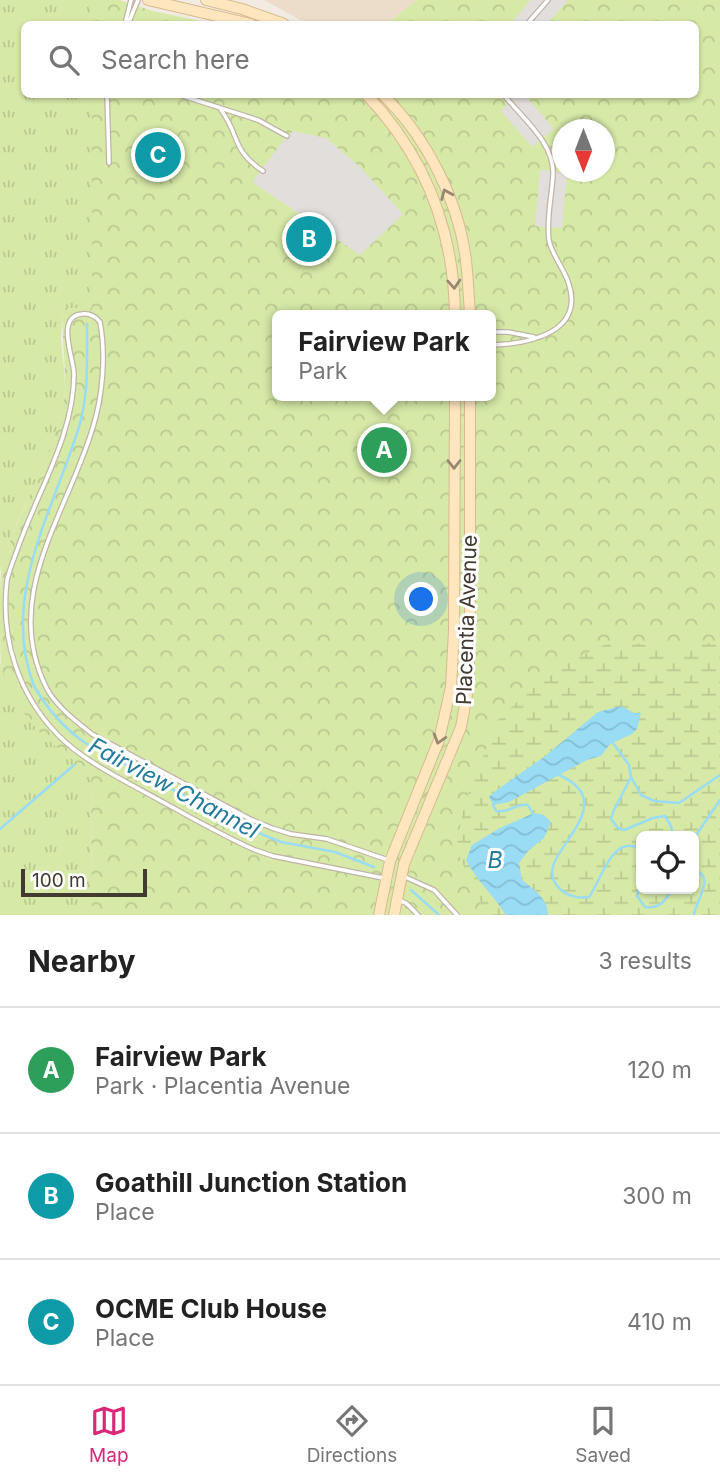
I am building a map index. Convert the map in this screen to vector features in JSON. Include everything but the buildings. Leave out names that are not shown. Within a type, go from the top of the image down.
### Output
[{"type":"main road","points":[[148,0],[238,21]]},
{"type":"main road","points":[[206,0],[276,21]]},
{"type":"main road","points":[[369,98],[395,128],[423,174],[441,216],[453,271],[455,310]]},
{"type":"main road","points":[[386,98],[433,163],[455,214],[466,259],[470,310]]},
{"type":"main road","name":"Placentia Avenue","points":[[379,915],[390,861],[439,740],[451,687],[454,631],[455,401]]},
{"type":"main road","name":"Placentia Avenue","points":[[394,915],[401,875],[411,842],[461,727],[468,689],[470,401]]},
{"type":"lane","points":[[127,21],[131,0]]},
{"type":"lane","points":[[128,21],[138,0]]},
{"type":"lane","points":[[530,21],[548,0]]},
{"type":"lane","points":[[107,98],[109,163]]},
{"type":"lane","points":[[188,98],[258,120],[287,136]]},
{"type":"lane","points":[[496,345],[510,344],[551,333],[562,325],[571,304],[571,291],[549,239],[553,162],[547,147],[506,98]]},
{"type":"lane","points":[[220,109],[228,120],[238,147],[246,158],[262,171]]},
{"type":"lane","points":[[385,879],[256,850],[148,794],[91,760],[59,736],[18,680],[8,651],[4,615],[7,580],[70,414],[74,395],[74,366],[67,332],[70,321],[76,314],[86,313],[100,321],[100,393],[93,427],[34,573],[29,630],[35,662],[48,692],[92,734],[250,819],[281,831],[327,839],[390,861]]},
{"type":"lane","points":[[496,332],[536,338]]},
{"type":"lane","points":[[401,875],[434,890],[457,915]]},
{"type":"lane","points":[[396,900],[406,903],[418,915]]},
{"type":"shaded area","points":[[264,0],[417,0],[390,21],[302,21]]},
{"type":"shaded area","points":[[531,0],[568,0],[550,21],[513,21]]},
{"type":"shaded area","points":[[513,98],[528,98],[552,127],[552,131],[532,147],[501,111]]},
{"type":"shaded area","points":[[293,131],[326,138],[359,166],[403,214],[360,255],[252,182]]},
{"type":"shaded area","points":[[540,170],[552,171],[552,182],[566,182],[562,228],[535,226]]},
{"type":"green space","points":[[0,0],[91,0],[91,21],[21,21],[21,98],[92,98],[92,309],[64,308],[61,340],[65,384],[62,410],[49,451],[14,531],[0,572]]},
{"type":"green space","points":[[91,0],[119,0],[153,11],[201,21],[91,21]]},
{"type":"green space","points":[[417,0],[720,0],[720,915],[92,915],[91,771],[61,751],[23,713],[6,681],[1,664],[2,563],[61,414],[65,387],[64,308],[92,308],[92,98],[699,98],[699,21],[390,21]]},
{"type":"green space","points":[[618,639],[662,649],[720,642],[720,915],[491,915],[479,899],[456,849],[464,805],[497,721],[553,668]]},
{"type":"green space","points":[[0,662],[14,696],[35,725],[60,750],[91,771],[92,915],[0,915]]},
{"type":"water","points":[[621,706],[634,713],[641,713],[637,729],[632,734],[610,744],[601,756],[587,760],[509,802],[493,805],[489,797],[494,792],[544,757],[598,712]]},
{"type":"water","name":"B","points":[[534,813],[544,815],[551,822],[544,838],[528,851],[519,863],[522,880],[543,899],[548,915],[506,915],[466,860],[472,845],[500,828]]},
{"type":"waterway","name":"Fairview Channel","points":[[87,324],[87,378],[82,417],[44,524],[26,588],[23,621],[25,653],[34,686],[57,718],[87,744],[241,826],[281,842],[335,852],[374,867]]},
{"type":"waterway","points":[[613,743],[629,765],[631,777],[641,795],[654,801],[679,803],[720,775]]},
{"type":"waterway","points":[[0,829],[74,765]]},
{"type":"waterway","points":[[559,775],[574,784],[582,793],[584,804],[577,825],[553,868],[555,883],[559,888],[573,896],[589,897],[615,852],[622,847],[636,848]]},
{"type":"waterway","points":[[631,777],[611,819],[618,828],[624,830],[665,816],[672,831]]},
{"type":"waterway","points":[[699,831],[720,800]]},
{"type":"waterway","points":[[493,805],[496,811],[500,812],[528,805],[534,816]]},
{"type":"waterway","points":[[694,915],[704,883],[704,878],[699,873]]},
{"type":"waterway","name":"Fairview Channel","points":[[411,890],[439,915]]},
{"type":"waterway","points":[[637,894],[645,907],[655,907],[669,894]]},
{"type":"place","name":"OCME Club House","points":[[158,155]]},
{"type":"place","name":"Goathill Junction Station","points":[[309,239]]},
{"type":"place","name":"Fairview Park","points":[[384,450]]}]
